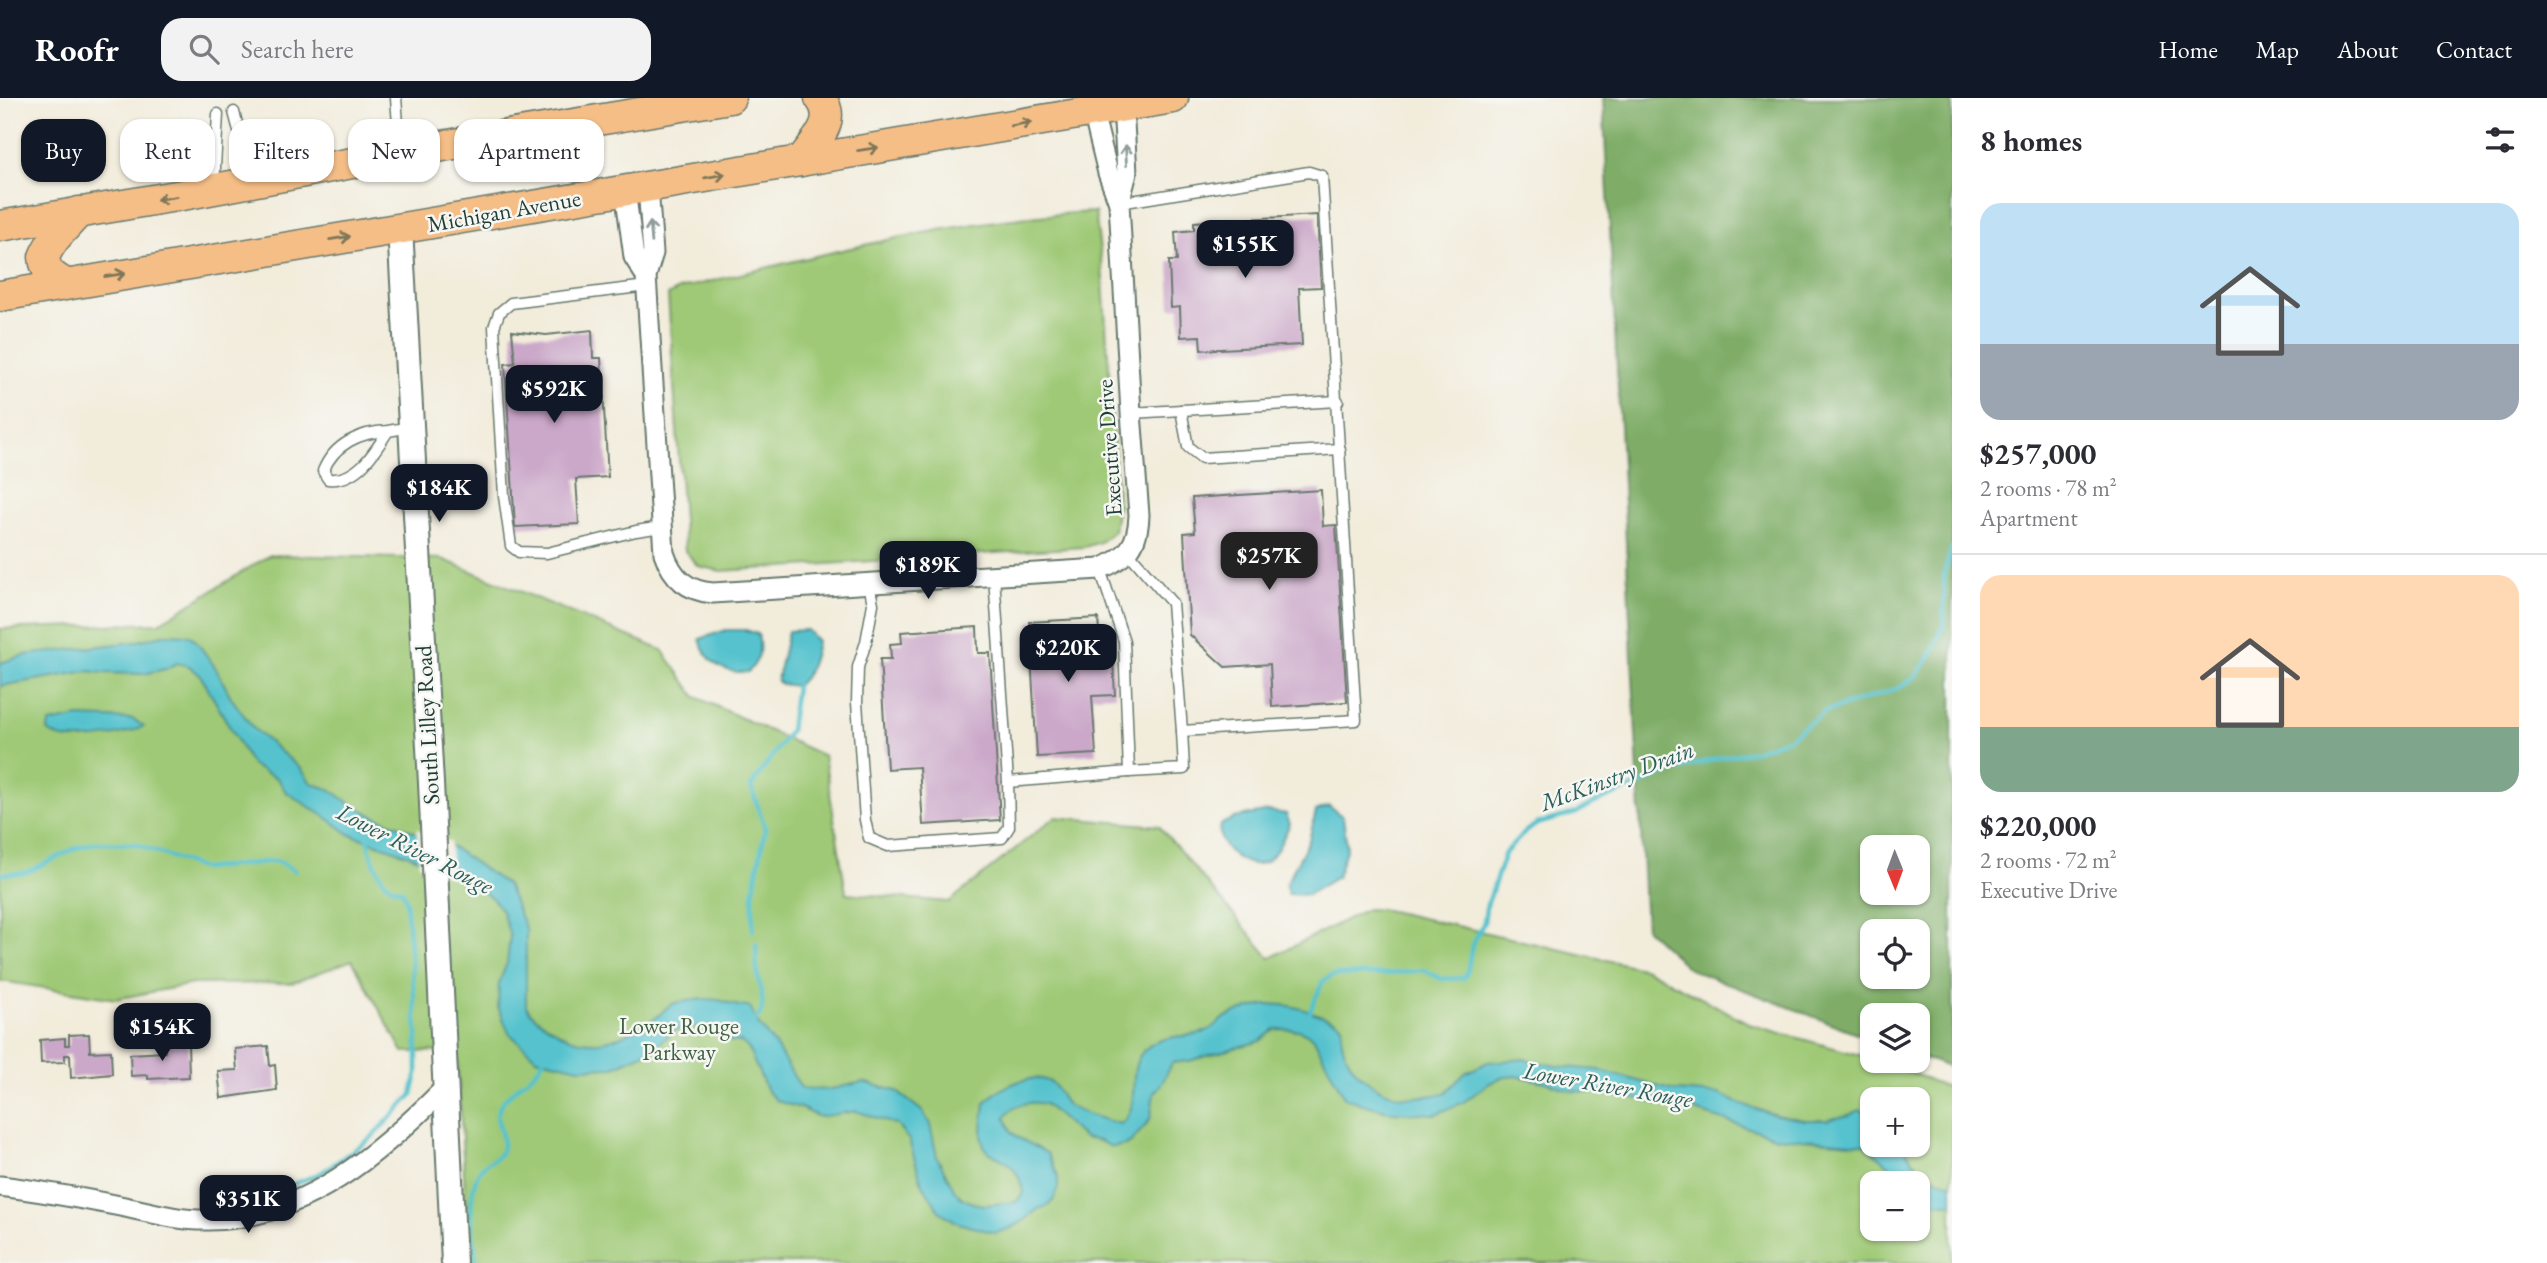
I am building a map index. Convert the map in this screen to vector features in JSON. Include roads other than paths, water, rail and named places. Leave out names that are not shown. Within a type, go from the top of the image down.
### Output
[{"type":"main road","points":[[440,147],[730,98]]},
{"type":"main road","points":[[801,161],[826,125],[827,109],[820,98]]},
{"type":"main road","name":"Michigan Avenue","points":[[0,296],[1173,98]]},
{"type":"main road","points":[[0,226],[252,182]]},
{"type":"main road","points":[[66,284],[47,271],[44,257],[53,239],[79,212]]},
{"type":"street","name":"Executive Drive","points":[[1119,203],[1127,173],[1124,106]]},
{"type":"street","name":"Executive Drive","points":[[1093,112],[1108,173],[1119,203],[1139,515],[1139,529],[1128,552]]},
{"type":"street","points":[[637,189],[653,253],[647,281],[664,552],[668,566],[681,582],[702,592],[1100,569],[1117,562],[1128,552]]},
{"type":"street","name":"South Lilley Road","points":[[400,228],[400,429],[433,822],[454,1263]]},
{"type":"street","points":[[0,1186],[187,1219],[239,1217],[283,1205],[334,1182],[387,1142],[444,1088]]},
{"type":"lane","points":[[397,98],[398,119]]},
{"type":"lane","points":[[234,112],[236,119]]},
{"type":"lane","points":[[214,189],[218,114]]},
{"type":"lane","points":[[1119,203],[1309,172],[1322,176],[1356,720],[1182,731]]},
{"type":"lane","points":[[647,281],[511,303],[499,313],[494,327],[504,496],[511,546],[519,552],[547,553],[662,527]]},
{"type":"lane","points":[[1131,413],[1338,401]]},
{"type":"lane","points":[[1181,410],[1188,447],[1202,458],[1340,449]]},
{"type":"lane","points":[[400,429],[358,471],[342,480],[328,479],[323,471],[328,459],[344,443],[369,432],[400,429]]},
{"type":"lane","points":[[1008,782],[1184,769],[1172,603],[1128,552]]},
{"type":"lane","points":[[1100,569],[1124,641],[1129,772]]},
{"type":"lane","points":[[869,584],[873,604],[858,667],[857,702],[869,838],[888,846],[1003,838],[1009,827],[994,576]]},
{"type":"water","points":[[726,630],[746,630],[758,634],[759,655],[748,672],[724,669],[707,655],[700,639]]},
{"type":"water","points":[[807,630],[817,641],[808,671],[796,686],[781,684],[777,680],[788,631]]},
{"type":"water","name":"Lower River Rouge","points":[[167,634],[189,635],[215,667],[232,699],[254,729],[301,769],[311,783],[331,790],[376,817],[449,845],[507,885],[526,930],[526,1006],[540,1020],[564,1036],[590,1042],[628,1033],[654,1019],[675,1003],[713,999],[750,1007],[756,1021],[775,1045],[801,1088],[827,1090],[863,1082],[896,1091],[922,1111],[930,1124],[937,1157],[955,1191],[973,1203],[984,1205],[1016,1202],[1023,1194],[1015,1171],[986,1149],[982,1139],[985,1103],[998,1091],[1017,1082],[1045,1080],[1055,1086],[1069,1106],[1121,1124],[1131,1108],[1137,1062],[1153,1043],[1205,1032],[1228,1016],[1257,1006],[1270,1005],[1295,1007],[1342,1025],[1345,1052],[1358,1072],[1377,1087],[1399,1096],[1444,1094],[1465,1073],[1488,1062],[1525,1059],[1556,1066],[1598,1070],[1675,1091],[1719,1094],[1776,1115],[1805,1120],[1827,1120],[1860,1110],[1860,1144],[1777,1137],[1695,1111],[1606,1093],[1571,1091],[1546,1082],[1515,1076],[1500,1078],[1464,1102],[1436,1114],[1393,1112],[1344,1097],[1313,1037],[1299,1030],[1275,1029],[1260,1041],[1189,1061],[1172,1063],[1154,1093],[1150,1120],[1131,1142],[1125,1145],[1112,1147],[1084,1138],[1045,1104],[1028,1103],[1017,1106],[1005,1117],[1017,1137],[1047,1153],[1058,1176],[1055,1198],[1048,1206],[1038,1209],[1024,1221],[995,1233],[958,1223],[939,1211],[921,1181],[909,1140],[897,1125],[856,1111],[819,1117],[777,1101],[767,1091],[748,1048],[741,1042],[731,1042],[715,1025],[675,1030],[652,1050],[614,1067],[579,1068],[536,1058],[509,1033],[498,1007],[499,983],[507,963],[510,936],[502,911],[493,899],[465,879],[409,855],[349,834],[286,792],[278,779],[253,766],[200,675],[189,666],[177,663],[166,669],[143,674],[88,671],[0,686],[0,663],[25,655],[134,642]]},
{"type":"water","points":[[79,717],[132,719],[144,726],[116,735],[81,739],[61,738],[48,731],[49,723]]},
{"type":"water","points":[[1329,806],[1343,817],[1347,847],[1337,877],[1307,895],[1288,894],[1286,884],[1309,840],[1316,811]]},
{"type":"water","points":[[1269,811],[1286,814],[1290,824],[1273,855],[1265,862],[1257,864],[1233,855],[1222,841],[1220,825],[1234,818]]},
{"type":"water","points":[[1880,1157],[1911,1157],[1925,1171],[1894,1171]]},
{"type":"water","points":[[1930,1174],[1952,1184],[1952,1203],[1930,1202]]},
{"type":"waterway","name":"McKinstry Drain","points":[[1308,1016],[1323,981],[1333,975],[1424,970],[1441,979],[1464,978],[1472,945],[1484,922],[1486,908],[1505,853],[1526,831],[1537,824],[1576,813],[1669,772],[1754,751],[1789,738],[1824,712],[1901,687],[1915,677],[1928,660],[1944,625],[1944,573],[1952,548]]},
{"type":"waterway","points":[[753,930],[753,895],[765,829],[751,786],[790,731],[796,686]]},
{"type":"waterway","name":"Lower River Rouge","points":[[223,1205],[264,1196],[321,1173],[370,1139],[412,1095],[417,1073],[417,1031],[406,900],[402,890],[393,888],[382,878],[372,857],[368,837]]},
{"type":"waterway","points":[[0,874],[24,873],[76,848],[94,843],[136,844],[203,869],[275,861],[295,871]]},
{"type":"waterway","points":[[753,1023],[762,1004],[756,944]]},
{"type":"waterway","points":[[476,1263],[471,1217],[472,1194],[479,1172],[502,1151],[499,1109],[507,1097],[537,1069],[545,1056]]},
{"type":"park label","name":"Lower Rouge Parkway","points":[[679,1039]]}]
